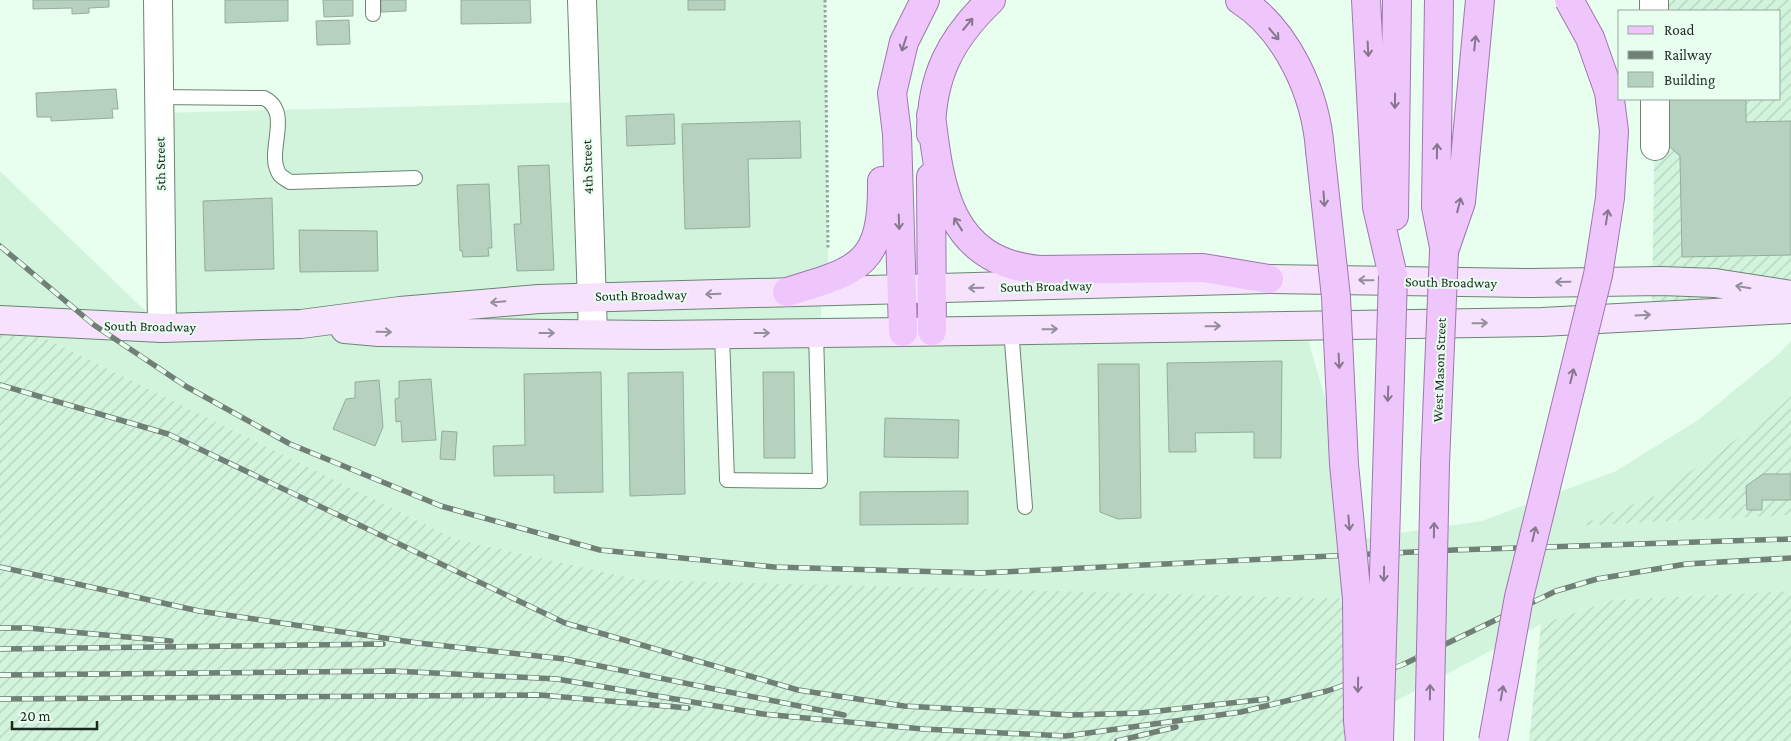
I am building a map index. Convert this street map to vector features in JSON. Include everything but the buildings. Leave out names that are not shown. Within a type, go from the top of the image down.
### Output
[{"type":"main road","points":[[787,292],[845,272],[864,259],[874,247],[882,205],[882,126],[904,42],[925,0]]},
{"type":"main road","points":[[932,331],[931,116],[937,81],[950,50],[964,28],[991,0]]},
{"type":"main road","points":[[1240,0],[1260,17],[1293,60],[1304,79],[1319,127],[1325,211],[1336,297],[1344,464],[1357,599],[1358,721],[1360,741]]},
{"type":"main road","points":[[1366,0],[1377,208],[1393,276]]},
{"type":"main road","points":[[1379,741],[1393,276],[1397,0]]},
{"type":"main road","name":"West Mason Street","points":[[1429,741],[1435,464],[1444,251],[1436,208],[1439,0]]},
{"type":"main road","points":[[1444,251],[1461,202],[1480,0]]},
{"type":"main road","points":[[1494,741],[1519,597],[1598,276],[1610,198],[1614,131],[1609,92],[1590,38],[1569,0]]},
{"type":"main road","points":[[892,93],[897,134],[903,332]]},
{"type":"main road","points":[[931,116],[941,183],[951,213],[957,225],[972,242],[999,261],[1013,267],[1038,270],[1203,268],[1269,279]]},
{"type":"street","name":"5th Street","points":[[158,0],[162,328]]},
{"type":"street","name":"4th Street","points":[[582,0],[593,334]]},
{"type":"street","points":[[1654,100],[1655,146]]},
{"type":"street","name":"South Broadway","points":[[0,320],[162,328],[301,324],[400,310],[592,296],[1269,279],[1530,282],[1662,281],[1715,283],[1791,295]]},
{"type":"street","name":"South Broadway","points":[[301,324],[379,332],[722,334],[1542,322],[1791,309]]},
{"type":"lane","points":[[159,97],[264,98],[271,102],[278,117],[276,162],[280,175],[290,182],[415,178]]},
{"type":"lane","points":[[1012,329],[1025,507]]},
{"type":"lane","points":[[722,334],[727,480],[820,481],[816,333]]},
{"type":"path","points":[[826,0],[828,254]]},
{"type":"shaded area","points":[[582,0],[825,0],[828,264],[821,294],[821,318],[1300,312],[1344,464],[1351,540],[1482,521],[1616,471],[1698,420],[1780,353],[1791,341],[1791,396],[1772,414],[1657,495],[1578,526],[1791,515],[1791,591],[1613,600],[1541,624],[1358,721],[640,580],[455,539],[8,320],[0,314],[0,171],[162,327],[160,113],[585,102]]},
{"type":"shaded area","points":[[1654,0],[1791,0],[1791,304],[1652,307],[1655,100],[1781,100],[1781,10],[1654,10]]},
{"type":"shaded area","points":[[0,314],[8,320],[455,539],[640,580],[1357,599],[1360,741],[0,741]]},
{"type":"shaded area","points":[[1791,396],[1791,515],[1577,526],[1657,495],[1772,414]]},
{"type":"shaded area","points":[[1791,591],[1791,741],[1529,741],[1541,624],[1613,600]]},
{"type":"railway","points":[[0,246],[94,325],[187,387],[290,444],[441,506],[600,550],[774,567],[980,573],[1454,550],[1791,539]]},
{"type":"railway","points":[[0,385],[168,434],[565,623],[798,690],[904,706],[1071,715],[1140,713],[1267,699]]},
{"type":"railway","points":[[0,675],[393,671],[557,679],[763,714],[923,729],[1066,736],[1241,712],[1327,691],[1402,665],[1556,591],[1597,579],[1686,564],[1791,558]]},
{"type":"railway","points":[[0,567],[199,611],[418,643],[565,659],[844,715]]},
{"type":"railway","points":[[0,628],[28,628],[171,641]]},
{"type":"railway","points":[[0,649],[383,644]]},
{"type":"railway","points":[[0,699],[540,695],[688,708]]},
{"type":"railway","points":[[1117,741],[1176,727]]}]
